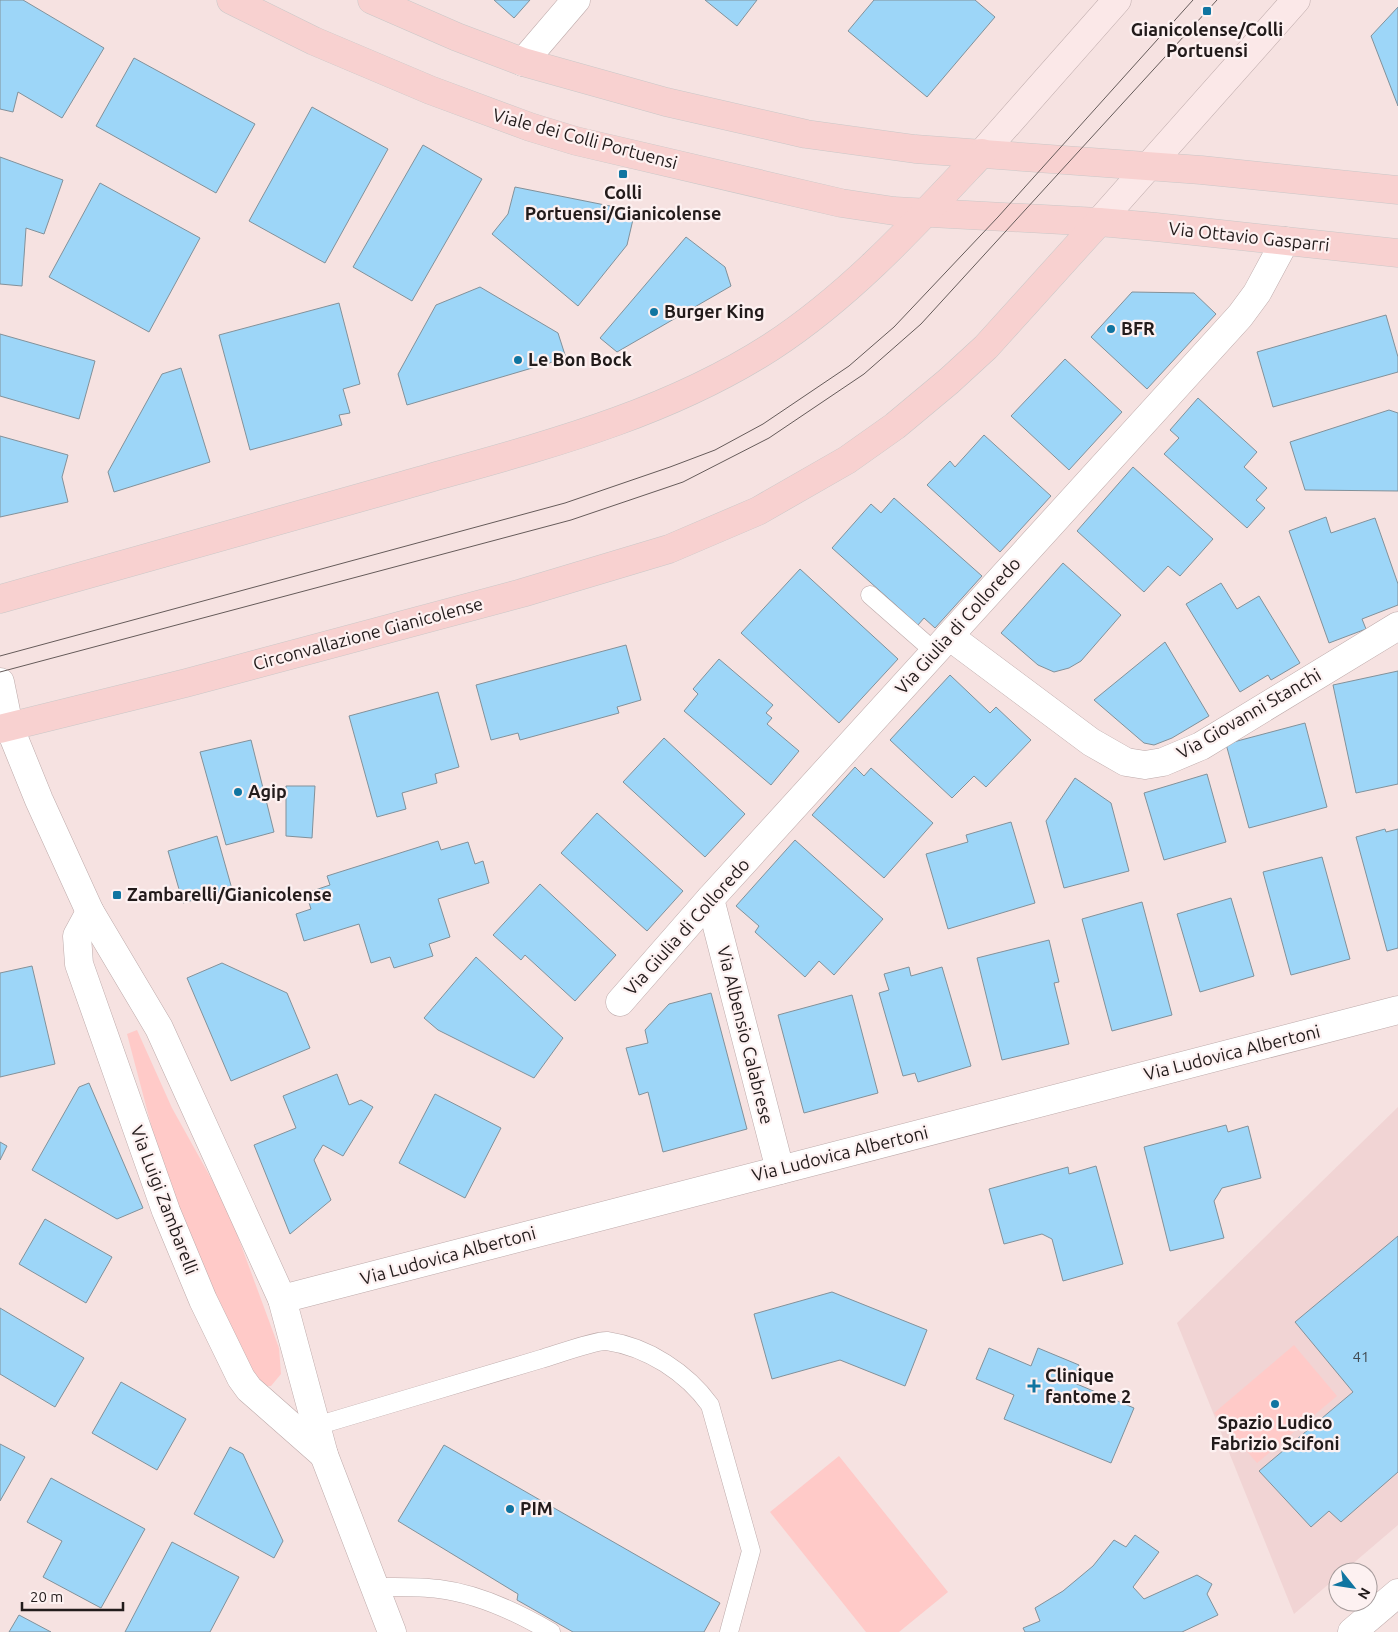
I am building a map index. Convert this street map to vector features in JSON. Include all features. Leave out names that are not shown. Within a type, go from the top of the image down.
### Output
[{"type":"main road","name":"Viale dei Colli Portuensi","points":[[233,0],[314,41],[430,90],[530,127],[595,145],[841,203],[894,212],[926,213]]},
{"type":"main road","points":[[372,0],[457,37],[523,62],[666,102],[806,134],[881,145],[1398,190]]},
{"type":"main road","points":[[0,599],[537,449],[657,406],[719,378],[772,346],[862,276],[926,213],[982,153],[1117,0]]},
{"type":"main road","name":"Circonvallazione Gianicolense","points":[[4,727],[186,683],[522,593],[669,549],[758,511],[847,460],[895,426],[986,347],[1296,0]]},
{"type":"main road","points":[[926,213],[1099,222]]},
{"type":"main road","name":"Via Ottavio Gasparri","points":[[1099,222],[1398,253]]},
{"type":"street","points":[[523,62],[576,0]]},
{"type":"street","name":"Via Giulia di Colloredo","points":[[620,1002],[710,899],[1240,316],[1257,293],[1285,241]]},
{"type":"street","name":"Via Giovanni Stanchi","points":[[942,644],[1091,742],[1126,762],[1145,765],[1163,762],[1201,746],[1398,626]]},
{"type":"street","name":"Via Luigi Zambarelli","points":[[0,682],[4,727],[90,912],[159,1028],[282,1299],[324,1456],[373,1587],[392,1632]]},
{"type":"street","name":"Via Albensio Calabrese","points":[[710,899],[780,1170]]},
{"type":"street","name":"Via Luigi Zambarelli","points":[[90,912],[77,936],[79,964],[166,1211],[203,1300],[241,1378],[250,1389],[324,1456]]},
{"type":"street","name":"Via Ludovica Albertoni","points":[[282,1299],[1398,1010]]},
{"type":"street","points":[[1352,1632],[1398,1593]]},
{"type":"lane","points":[[870,595],[942,644]]},
{"type":"lane","points":[[314,1415],[468,1379],[605,1341],[637,1349],[675,1369],[698,1389],[710,1406],[751,1551],[729,1632]]},
{"type":"lane","points":[[373,1587],[438,1588],[464,1593],[510,1610],[551,1632]]},
{"type":"shaded area","points":[[137,1030],[172,1108],[227,1207],[279,1348],[281,1374],[271,1386],[264,1386],[252,1376],[168,1189],[127,1034]]},
{"type":"shaded area","points":[[1398,1107],[1398,1525],[1355,1562],[1328,1562],[1328,1585],[1294,1614],[1177,1323]]},
{"type":"shaded area","name":"Spazio Ludico Fabrizio Scifoni","points":[[1294,1345],[1337,1396],[1257,1463],[1214,1413]]},
{"type":"shaded area","points":[[839,1456],[948,1592],[899,1632],[866,1632],[770,1512]]},
{"type":"building","points":[[0,0],[23,0],[104,48],[62,118],[18,92],[13,112],[0,109]]},
{"type":"building","points":[[494,0],[530,0],[514,18]]},
{"type":"building","points":[[705,0],[757,0],[737,26]]},
{"type":"building","points":[[874,0],[975,0],[995,17],[927,97],[848,31]]},
{"type":"building","points":[[1398,7],[1398,106],[1371,36]]},
{"type":"building","points":[[134,58],[255,124],[216,193],[96,126]]},
{"type":"building","points":[[312,107],[388,149],[325,263],[249,221]]},
{"type":"building","points":[[423,145],[482,179],[412,301],[353,267]]},
{"type":"building","points":[[0,157],[63,180],[44,234],[26,228],[22,286],[0,284]]},
{"type":"building","points":[[100,183],[200,238],[149,332],[49,277]]},
{"type":"building","points":[[515,187],[635,211],[627,245],[578,306],[492,234],[508,214]]},
{"type":"building","name":"Burger King","points":[[686,237],[725,267],[731,286],[617,352],[600,338]]},
{"type":"building","points":[[480,287],[558,333],[566,358],[407,405],[398,374],[436,305]]},
{"type":"building","points":[[1132,292],[1194,293],[1216,314],[1147,389],[1091,337]]},
{"type":"building","points":[[339,303],[360,384],[343,389],[350,413],[339,415],[342,425],[250,450],[219,335]]},
{"type":"building","points":[[1386,315],[1398,357],[1398,372],[1273,407],[1257,352]]},
{"type":"building","points":[[0,334],[95,361],[79,419],[0,396]]},
{"type":"building","points":[[1065,359],[1122,412],[1069,470],[1011,416]]},
{"type":"building","points":[[181,368],[210,462],[114,492],[108,472],[162,374]]},
{"type":"building","points":[[1198,398],[1257,452],[1244,467],[1267,488],[1256,500],[1265,508],[1247,528],[1164,454],[1179,438],[1170,430]]},
{"type":"building","points":[[1389,410],[1398,413],[1398,491],[1305,490],[1290,442]]},
{"type":"building","points":[[984,435],[1051,496],[1000,552],[927,485],[950,461],[955,467]]},
{"type":"building","points":[[0,436],[68,455],[62,477],[68,502],[0,517]]},
{"type":"building","points":[[1133,467],[1213,539],[1180,576],[1168,566],[1144,592],[1077,531]]},
{"type":"building","points":[[894,498],[982,576],[935,628],[924,618],[918,625],[832,548],[871,504],[881,513]]},
{"type":"building","points":[[1326,517],[1331,533],[1375,518],[1398,584],[1398,605],[1362,619],[1366,629],[1329,643],[1289,531]]},
{"type":"building","points":[[1063,563],[1121,615],[1081,661],[1069,668],[1054,672],[1038,665],[1001,633]]},
{"type":"building","points":[[800,569],[898,659],[839,723],[741,633]]},
{"type":"building","points":[[1221,583],[1237,609],[1259,596],[1300,663],[1271,680],[1268,675],[1240,692],[1186,604]]},
{"type":"building","points":[[1165,642],[1209,716],[1172,738],[1154,745],[1144,743],[1094,700]]},
{"type":"building","points":[[626,645],[641,700],[617,707],[619,713],[520,740],[518,733],[491,740],[476,685]]},
{"type":"building","points":[[719,659],[773,705],[766,713],[772,718],[767,724],[799,751],[771,785],[684,711],[698,694],[693,689]]},
{"type":"building","points":[[1398,671],[1398,784],[1356,793],[1333,685]]},
{"type":"building","points":[[950,675],[990,713],[996,707],[1031,740],[986,787],[974,776],[952,798],[890,740]]},
{"type":"building","points":[[438,692],[459,767],[435,774],[437,783],[402,793],[406,809],[377,817],[349,716]]},
{"type":"building","points":[[1305,723],[1327,807],[1249,828],[1226,744]]},
{"type":"building","points":[[664,738],[745,814],[705,857],[623,782]]},
{"type":"building","name":"Agip","points":[[251,740],[274,832],[226,845],[200,752]]},
{"type":"building","points":[[855,767],[864,776],[871,768],[933,823],[884,878],[812,815]]},
{"type":"building","points":[[1207,774],[1226,842],[1164,860],[1144,793]]},
{"type":"building","points":[[1075,778],[1111,803],[1129,871],[1064,888],[1046,821]]},
{"type":"building","points":[[286,786],[315,786],[312,838],[286,836]]},
{"type":"building","points":[[597,813],[683,891],[647,931],[561,853]]},
{"type":"building","points":[[1011,822],[1035,903],[948,929],[926,854],[968,842],[966,835]]},
{"type":"building","points":[[1385,829],[1386,832],[1398,829],[1398,948],[1387,951],[1356,837]]},
{"type":"building","points":[[217,836],[232,889],[183,903],[168,851]]},
{"type":"building","points":[[795,840],[883,919],[834,975],[819,961],[805,977],[755,932],[759,926],[736,906]]},
{"type":"building","points":[[438,841],[441,850],[468,842],[475,864],[483,861],[489,883],[438,899],[450,937],[429,944],[433,956],[394,968],[390,957],[371,963],[359,924],[304,941],[296,914],[311,909],[306,893],[330,885],[327,876]]},
{"type":"building","points":[[1322,857],[1350,959],[1291,975],[1263,872]]},
{"type":"building","points":[[540,884],[616,955],[575,1001],[525,955],[521,960],[493,935]]},
{"type":"building","points":[[1231,898],[1254,976],[1200,992],[1177,914]]},
{"type":"building","points":[[1142,902],[1172,1015],[1112,1031],[1082,919]]},
{"type":"building","points":[[1049,940],[1059,982],[1054,983],[1069,1044],[1002,1060],[977,958]]},
{"type":"building","points":[[476,957],[563,1038],[534,1078],[438,1030],[424,1018]]},
{"type":"building","points":[[222,963],[287,993],[310,1048],[231,1081],[187,978]]},
{"type":"building","points":[[32,966],[55,1064],[0,1077],[0,973]]},
{"type":"building","points":[[909,967],[911,976],[942,967],[971,1066],[918,1082],[915,1073],[903,1076],[879,993],[889,990],[884,974]]},
{"type":"building","points":[[711,993],[747,1129],[663,1152],[648,1092],[639,1095],[626,1048],[648,1043],[645,1030],[669,1004]]},
{"type":"building","points":[[852,995],[878,1093],[804,1113],[778,1015]]},
{"type":"building","points":[[337,1074],[349,1105],[361,1100],[373,1107],[343,1156],[323,1145],[314,1160],[331,1200],[290,1234],[254,1145],[296,1128],[283,1096]]},
{"type":"building","points":[[89,1083],[143,1208],[117,1219],[32,1170],[79,1087]]},
{"type":"building","points":[[435,1094],[501,1128],[465,1198],[399,1163]]},
{"type":"building","points":[[1226,1125],[1228,1132],[1248,1126],[1261,1178],[1222,1188],[1214,1201],[1224,1238],[1170,1251],[1144,1147]]},
{"type":"building","points":[[0,1142],[7,1146],[0,1160]]},
{"type":"building","points":[[1096,1166],[1123,1264],[1063,1281],[1052,1239],[1042,1234],[1004,1244],[989,1189],[1068,1167],[1069,1174]]},
{"type":"building","points":[[45,1219],[112,1257],[86,1303],[19,1264]]},
{"type":"building","points":[[1398,1236],[1398,1472],[1341,1522],[1329,1511],[1311,1527],[1259,1471],[1353,1392],[1295,1322]]},
{"type":"building","points":[[832,1292],[927,1330],[905,1386],[840,1360],[772,1379],[754,1314]]},
{"type":"building","points":[[0,1308],[84,1358],[55,1407],[0,1374]]},
{"type":"building","points":[[989,1348],[1031,1366],[1038,1348],[1079,1365],[1072,1382],[1134,1408],[1111,1463],[1004,1419],[1014,1395],[976,1379]]},
{"type":"building","points":[[121,1382],[186,1419],[157,1470],[92,1433]]},
{"type":"building","points":[[0,1444],[25,1457],[0,1501]]},
{"type":"building","points":[[444,1445],[720,1603],[704,1632],[573,1632],[517,1600],[518,1594],[398,1521]]},
{"type":"building","points":[[230,1447],[243,1454],[283,1541],[274,1558],[194,1514]]},
{"type":"building","points":[[51,1478],[145,1529],[101,1608],[43,1577],[62,1541],[27,1522]]},
{"type":"building","points":[[1135,1535],[1159,1552],[1133,1587],[1144,1599],[1197,1575],[1212,1584],[1207,1594],[1218,1615],[1182,1632],[1025,1632],[1023,1628],[1040,1621],[1035,1608],[1063,1591],[1093,1566],[1114,1540],[1126,1547]]},
{"type":"building","points":[[172,1542],[239,1577],[210,1632],[125,1632]]},
{"type":"building","points":[[19,1615],[51,1632],[9,1632]]},
{"type":"tram line","points":[[0,656],[565,503],[715,450],[763,424],[849,366],[894,327],[998,217],[1193,0]]},
{"type":"tram line","points":[[0,672],[571,520],[683,482],[769,438],[864,374],[921,324],[1217,0]]},
{"type":"place","name":"Gianicolense/Colli Portuensi","points":[[1207,11]]},
{"type":"place","name":"Colli Portuensi/Gianicolense","points":[[623,174]]},
{"type":"place","name":"Burger King","points":[[654,312]]},
{"type":"place","name":"BFR","points":[[1111,329]]},
{"type":"place","name":"Le Bon Bock","points":[[518,360]]},
{"type":"place","name":"Agip","points":[[238,792]]},
{"type":"place","name":"Zambarelli/Gianicolense","points":[[117,895]]},
{"type":"place","name":"Clinique fantome 2","points":[[1034,1386]]},
{"type":"place","name":"Spazio Ludico Fabrizio Scifoni","points":[[1275,1404]]},
{"type":"place","name":"PIM","points":[[510,1509]]}]
